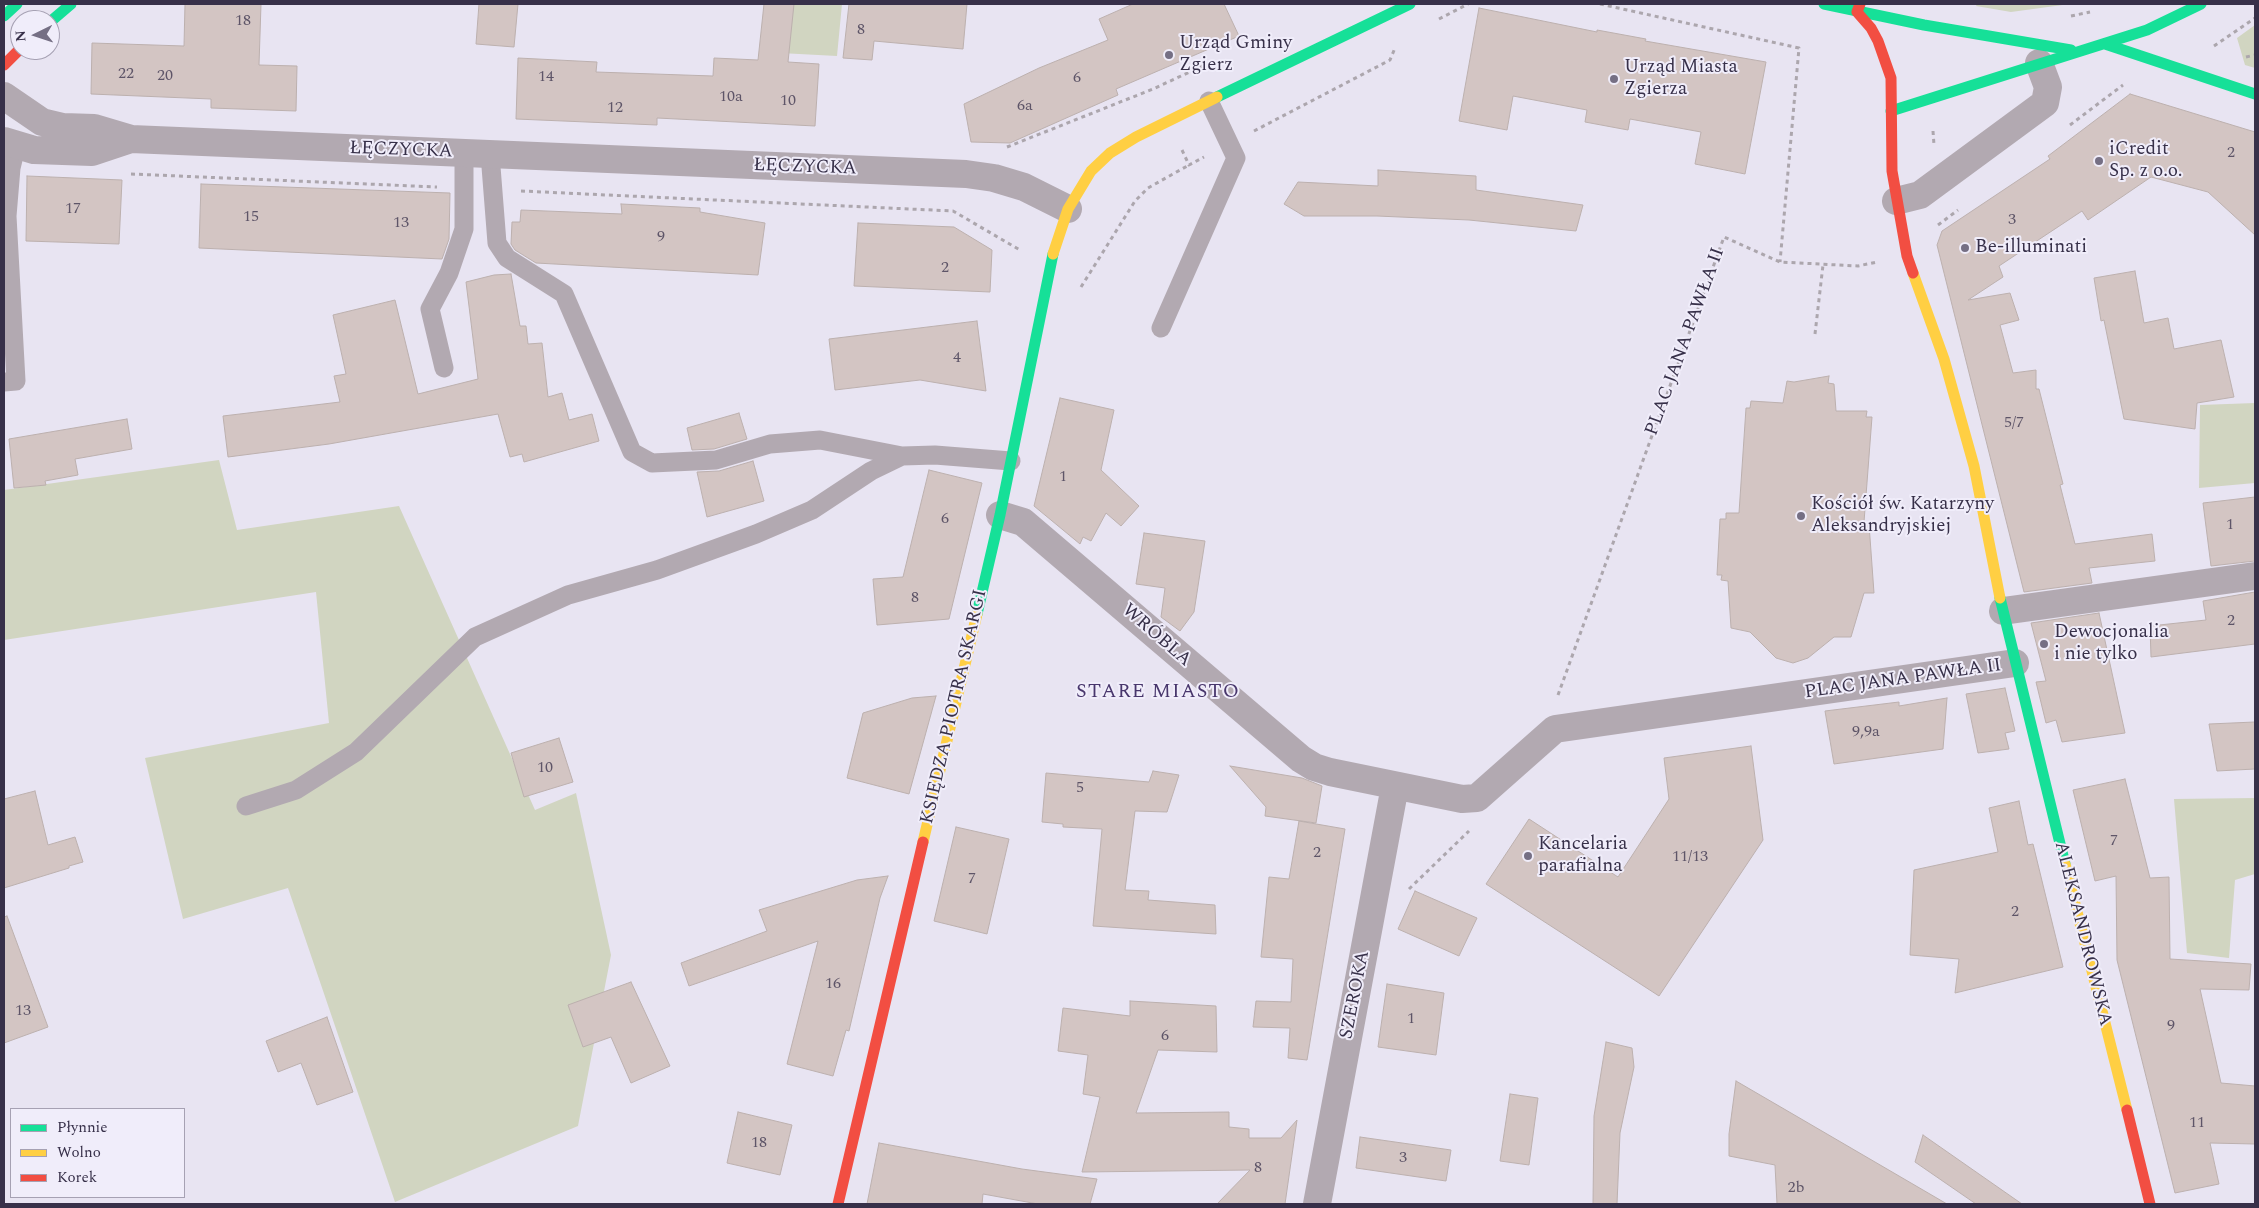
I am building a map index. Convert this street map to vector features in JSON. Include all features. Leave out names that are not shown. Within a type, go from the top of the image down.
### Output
[{"type":"street","points":[[4,16],[17,4]]},
{"type":"street","points":[[60,13],[71,4]]},
{"type":"street","points":[[1068,209],[1091,171],[1110,153],[1144,133],[1410,4]]},
{"type":"street","points":[[1824,4],[1859,8],[1924,25],[2079,51]]},
{"type":"street","points":[[1891,111],[2147,30],[2201,4]]},
{"type":"street","name":"PLAC JANA PAWŁA II","points":[[1555,729],[2015,663],[2002,611],[1974,466],[1944,359],[1907,256],[1892,171],[1891,78],[1885,57],[1859,8]]},
{"type":"street","points":[[2105,44],[2255,94]]},
{"type":"street","points":[[1896,201],[1920,194],[2045,103],[2048,87],[2040,63]]},
{"type":"street","name":"ŁĘCZYCKA","points":[[4,96],[42,122],[63,127],[94,128],[131,140],[966,174],[994,178],[1024,187],[1068,209]]},
{"type":"street","name":"ŁĘCZYCKA","points":[[10,144],[34,150],[92,152],[131,140]]},
{"type":"street","name":"KSIĘDZA PIOTRA SKARGI","points":[[838,1204],[1000,515],[1052,256],[1068,209]]},
{"type":"street","name":"WRÓBLA","points":[[1000,515],[1023,522],[1301,759],[1314,767],[1330,772],[1395,786]]},
{"type":"street","points":[[2002,611],[2255,576]]},
{"type":"street","name":"ALEKSANDROWSKA","points":[[2015,663],[2150,1204]]},
{"type":"street","points":[[1395,786],[1462,799],[1477,798],[1555,729]]},
{"type":"street","name":"SZEROKA","points":[[1317,1204],[1395,786]]},
{"type":"lane","points":[[1161,328],[1236,158],[1209,101]]},
{"type":"lane","points":[[4,382],[16,381],[7,216],[11,168],[10,144]]},
{"type":"lane","points":[[444,368],[430,309],[449,273],[464,229],[477,154]]},
{"type":"lane","points":[[477,154],[497,243],[507,258],[564,294],[632,452],[652,463],[716,460],[770,444],[820,440],[902,456],[935,455],[1011,461]]},
{"type":"lane","points":[[246,806],[296,790],[356,752],[476,638],[568,595],[657,570],[756,534],[812,510],[871,471],[902,456]]},
{"type":"path","points":[[1600,4],[1799,48],[1780,262]]},
{"type":"path","points":[[2179,69],[2255,18]]},
{"type":"path","points":[[2068,126],[2122,85],[2132,87]]},
{"type":"path","points":[[1003,147],[1011,146],[1152,89]]},
{"type":"path","points":[[1938,225],[1961,208]]},
{"type":"path","name":"PLAC JANA PAWŁA II","points":[[1555,729],[1550,718],[1573,650],[1724,237]]},
{"type":"path","points":[[1815,334],[1823,265]]},
{"type":"path","points":[[1406,893],[1477,824]]},
{"type":"green space","points":[[764,4],[842,4],[837,56],[761,52]]},
{"type":"green space","points":[[1977,4],[2070,4],[2011,12],[1976,6]]},
{"type":"green space","points":[[2255,25],[2255,68],[2245,65],[2237,38]]},
{"type":"green space","points":[[2255,403],[2255,483],[2199,488],[2200,405]]},
{"type":"green space","points":[[219,460],[237,530],[399,506],[535,810],[576,793],[611,955],[578,1126],[395,1202],[288,888],[183,919],[145,758],[329,723],[316,592],[4,640],[4,490]]},
{"type":"green space","points":[[2255,798],[2255,874],[2235,880],[2229,958],[2187,953],[2174,799]]},
{"type":"building","points":[[185,4],[261,4],[259,65],[297,66],[296,111],[211,108],[211,99],[91,94],[92,43],[184,46]]},
{"type":"building","points":[[479,4],[518,4],[514,47],[476,44]]},
{"type":"building","points":[[764,4],[794,4],[788,62],[819,64],[815,126],[657,118],[657,125],[516,119],[518,58],[597,62],[596,72],[713,76],[714,58],[758,60]]},
{"type":"building","points":[[849,4],[967,4],[963,49],[874,41],[872,60],[843,58]]},
{"type":"building","points":[[1133,4],[1224,4],[1239,36],[1116,89],[1118,95],[1010,143],[971,142],[964,104],[1039,68],[1108,40],[1099,19]]},
{"type":"building","name":"Urząd Miasta Zgierza","points":[[1479,8],[1597,32],[1597,30],[1646,39],[1645,41],[1766,62],[1745,174],[1695,164],[1701,132],[1630,119],[1628,130],[1585,122],[1587,110],[1513,96],[1507,130],[1459,121]]},
{"type":"building","points":[[2130,94],[2255,132],[2255,235],[2208,192],[2151,177],[2088,220],[2082,211],[1999,266],[2003,277],[1968,300],[2010,293],[2019,320],[2000,325],[2013,373],[2036,370],[2036,389],[2039,389],[2063,484],[2060,485],[2075,544],[2152,534],[2155,561],[2089,568],[2092,583],[2024,592],[1937,245],[1942,231],[2050,159],[2048,156]]},
{"type":"building","points":[[1378,170],[1476,176],[1476,190],[1583,205],[1576,231],[1469,220],[1377,216],[1304,216],[1284,204],[1298,182],[1378,186]]},
{"type":"building","points":[[27,176],[122,180],[119,244],[26,241]]},
{"type":"building","points":[[201,184],[450,193],[449,239],[442,259],[199,248]]},
{"type":"building","points":[[621,204],[700,208],[700,212],[765,223],[758,275],[536,263],[515,250],[511,244],[512,222],[520,222],[521,210],[622,214]]},
{"type":"building","points":[[858,223],[954,227],[992,250],[990,292],[854,286]]},
{"type":"building","points":[[2135,271],[2144,323],[2168,318],[2174,349],[2221,340],[2234,397],[2197,403],[2195,429],[2124,419],[2104,320],[2101,321],[2094,278]]},
{"type":"building","points":[[511,274],[520,326],[526,326],[528,344],[542,343],[548,397],[562,393],[569,420],[592,414],[599,441],[524,462],[522,454],[510,457],[498,414],[329,444],[228,457],[223,416],[340,402],[334,376],[346,374],[333,315],[395,300],[418,394],[478,379],[466,282],[494,275]]},
{"type":"building","points":[[977,321],[986,391],[920,380],[835,390],[829,339]]},
{"type":"building","name":"Kościół św. Katarzyny Aleksandryjskiej","points":[[1829,376],[1828,383],[1834,384],[1836,411],[1867,411],[1866,417],[1872,417],[1864,522],[1869,524],[1874,593],[1864,593],[1851,637],[1834,637],[1808,658],[1793,663],[1776,658],[1750,632],[1731,628],[1728,581],[1721,580],[1722,575],[1717,575],[1720,519],[1726,519],[1726,513],[1739,513],[1746,408],[1750,408],[1751,401],[1783,403],[1787,381],[1794,382]]},
{"type":"building","points":[[1060,398],[1114,410],[1101,470],[1139,506],[1121,526],[1106,513],[1091,541],[1083,537],[1080,544],[1034,506]]},
{"type":"building","points":[[739,413],[747,439],[714,449],[692,450],[687,428]]},
{"type":"building","points":[[127,419],[132,449],[75,459],[78,475],[45,481],[46,485],[14,488],[9,439]]},
{"type":"building","points":[[753,461],[764,501],[707,517],[697,472],[719,471]]},
{"type":"building","points":[[929,470],[982,483],[949,619],[877,625],[873,579],[903,577]]},
{"type":"building","points":[[2255,497],[2255,561],[2211,566],[2203,503]]},
{"type":"building","points":[[1144,533],[1205,541],[1194,612],[1180,631],[1161,617],[1165,588],[1136,584]]},
{"type":"building","points":[[2255,592],[2255,644],[2151,657],[2150,626],[2206,620],[2203,601]]},
{"type":"building","points":[[2099,613],[2125,733],[2062,742],[2056,720],[2046,723],[2036,682],[2046,681],[2031,623]]},
{"type":"building","points":[[2005,688],[2015,731],[2005,733],[2009,749],[1978,753],[1966,694]]},
{"type":"building","points":[[936,696],[909,794],[847,778],[863,713],[912,698]]},
{"type":"building","points":[[1947,698],[1943,749],[1834,764],[1825,711],[1899,702],[1899,706]]},
{"type":"building","points":[[2255,722],[2255,769],[2217,771],[2209,724]]},
{"type":"building","points":[[559,738],[573,782],[524,797],[511,753]]},
{"type":"building","points":[[1751,746],[1763,840],[1659,996],[1486,884],[1529,819],[1618,877],[1669,799],[1664,758]]},
{"type":"building","points":[[1230,766],[1302,778],[1322,786],[1316,823],[1265,816],[1266,807]]},
{"type":"building","points":[[1153,771],[1179,775],[1167,812],[1135,811],[1125,890],[1149,891],[1148,900],[1215,905],[1216,934],[1093,926],[1102,829],[1063,827],[1063,824],[1042,822],[1046,773],[1149,782]]},
{"type":"building","points":[[2125,779],[2150,878],[2169,877],[2170,959],[2251,964],[2249,990],[2200,989],[2221,1083],[2255,1086],[2255,1144],[2210,1143],[2219,1184],[2175,1193],[2117,960],[2116,876],[2095,881],[2073,790]]},
{"type":"building","points":[[35,791],[48,845],[75,837],[83,862],[4,888],[4,799]]},
{"type":"building","points":[[2019,801],[2028,845],[2033,844],[2063,967],[1955,993],[1959,959],[1910,955],[1914,870],[1998,852],[1989,808]]},
{"type":"building","points":[[1299,821],[1345,829],[1307,1060],[1288,1058],[1290,1028],[1253,1027],[1256,1001],[1291,1002],[1293,959],[1261,957],[1269,877],[1289,879]]},
{"type":"building","points":[[956,827],[1009,839],[987,934],[934,921]]},
{"type":"building","points":[[888,876],[880,898],[849,1031],[846,1030],[833,1076],[787,1064],[818,941],[689,986],[681,963],[767,931],[759,910],[857,880]]},
{"type":"building","points":[[1415,891],[1477,918],[1459,956],[1398,929]]},
{"type":"building","points":[[7,916],[48,1027],[4,1043],[4,917]]},
{"type":"building","points":[[631,982],[670,1066],[631,1083],[611,1037],[583,1047],[568,1005]]},
{"type":"building","points":[[1387,984],[1444,993],[1436,1055],[1378,1047]]},
{"type":"building","points":[[1130,1001],[1216,1006],[1217,1052],[1158,1050],[1136,1113],[1229,1112],[1229,1127],[1249,1129],[1249,1138],[1281,1138],[1297,1120],[1285,1204],[1217,1204],[1250,1170],[1082,1172],[1100,1097],[1083,1094],[1088,1055],[1058,1051],[1063,1008],[1130,1016]]},
{"type":"building","points":[[327,1017],[353,1092],[317,1105],[301,1063],[278,1072],[266,1041]]},
{"type":"building","points":[[1606,1042],[1632,1048],[1634,1067],[1620,1133],[1617,1204],[1593,1204],[1594,1116]]},
{"type":"building","points":[[1736,1081],[1947,1204],[1777,1204],[1775,1165],[1729,1156],[1729,1134]]},
{"type":"building","points":[[1510,1094],[1538,1098],[1529,1165],[1500,1161]]},
{"type":"building","points":[[738,1112],[792,1125],[780,1175],[727,1163]]},
{"type":"building","points":[[1923,1135],[2022,1204],[1976,1204],[1915,1162]]},
{"type":"building","points":[[1360,1137],[1451,1150],[1446,1181],[1356,1168]]},
{"type":"building","points":[[879,1143],[1022,1169],[1097,1179],[1090,1204],[1038,1204],[983,1194],[982,1204],[867,1204]]},
{"type":"traffic: fast","points":[[4,16],[17,4]]},
{"type":"traffic: fast","points":[[60,13],[71,4]]},
{"type":"traffic: fast","points":[[1217,97],[1410,4]]},
{"type":"traffic: fast","points":[[1824,4],[1924,25],[2071,50]]},
{"type":"traffic: fast","points":[[1891,111],[2147,30],[2201,4]]},
{"type":"traffic: fast","points":[[2105,44],[2255,94]]},
{"type":"traffic: fast","points":[[977,614],[1000,515],[1053,254]]},
{"type":"traffic: fast","points":[[2000,598],[2065,864]]},
{"type":"traffic: slow","points":[[1053,254],[1068,209],[1091,171],[1110,153],[1136,137],[1217,97]]},
{"type":"traffic: slow","points":[[1913,273],[1944,359],[1974,466],[2000,598]]},
{"type":"traffic: slow","points":[[923,842],[977,614]]},
{"type":"traffic: slow","points":[[2065,864],[2127,1110]]},
{"type":"traffic: jam","points":[[1860,4],[1857,12],[1871,28],[1878,41],[1891,78],[1892,171],[1907,256],[1913,273]]},
{"type":"traffic: jam","points":[[4,65],[10,59]]},
{"type":"traffic: jam","points":[[838,1204],[923,842]]},
{"type":"traffic: jam","points":[[2127,1110],[2150,1204]]},
{"type":"place","name":"Urząd Gminy Zgierz","points":[[1169,55]]},
{"type":"place","name":"Urząd Miasta Zgierza","points":[[1614,79]]},
{"type":"place","name":"iCredit Sp. z o.o.","points":[[2099,161]]},
{"type":"place","name":"Be-illuminati","points":[[1965,248]]},
{"type":"place","name":"Kościół św. Katarzyny Aleksandryjskiej","points":[[1801,516]]},
{"type":"place","name":"Dewocjonalia i nie tylko","points":[[2044,644]]},
{"type":"place","name":"Kancelaria parafialna","points":[[1528,856]]},
{"type":"district","name":"STARE MIASTO","points":[[1158,693]]}]
